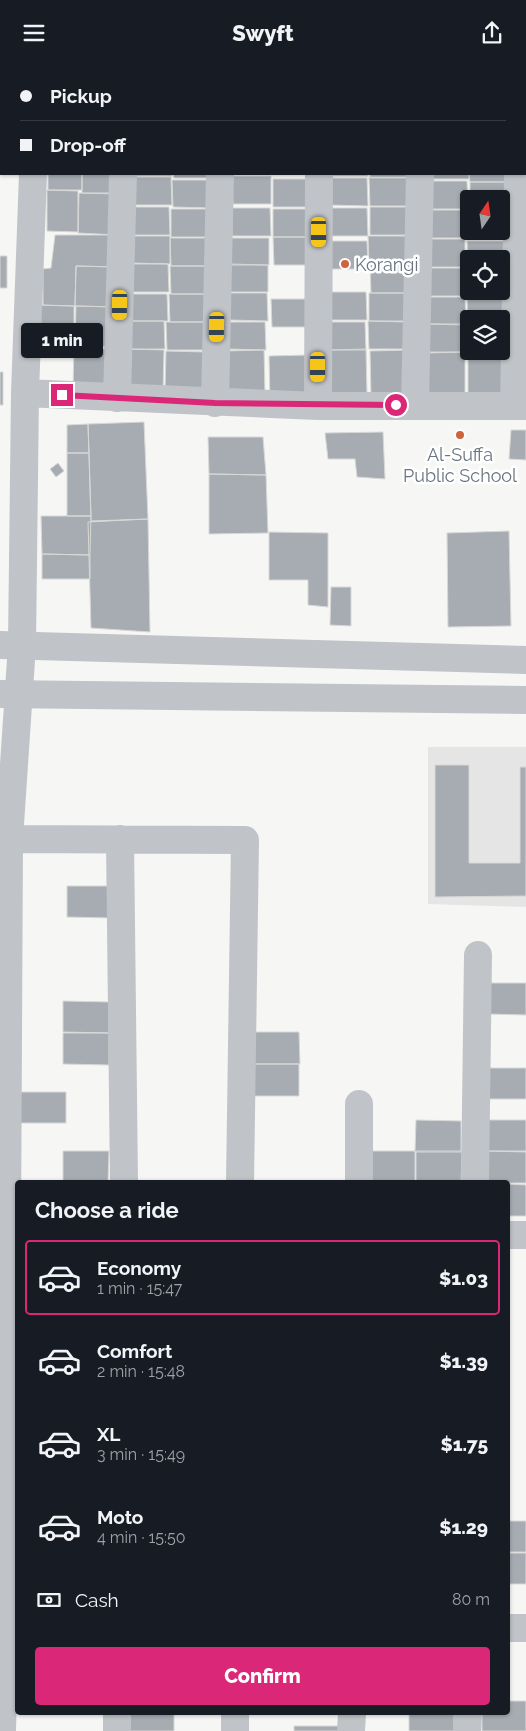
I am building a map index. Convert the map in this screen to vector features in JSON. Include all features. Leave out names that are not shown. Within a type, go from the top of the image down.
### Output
[{"type":"street","points":[[2,1731],[8,1625],[8,1240],[4,839],[11,645],[25,393],[33,175]]},
{"type":"street","points":[[117,398],[123,175]]},
{"type":"street","points":[[215,403],[220,175]]},
{"type":"street","points":[[318,406],[320,175]]},
{"type":"street","points":[[415,405],[420,175]]},
{"type":"street","points":[[25,393],[215,403],[318,406],[520,406],[518,175]]},
{"type":"street","points":[[11,645],[526,660]]},
{"type":"street","points":[[10,695],[526,700]]},
{"type":"street","points":[[4,839],[245,840],[240,1180]]},
{"type":"street","points":[[120,839],[124,1180]]},
{"type":"street","points":[[475,1180],[478,955]]},
{"type":"street","points":[[359,1104],[359,1180]]},
{"type":"street","points":[[510,1235],[526,1235]]},
{"type":"street","points":[[510,1628],[526,1628]]},
{"type":"street","points":[[117,1715],[117,1731]]},
{"type":"street","points":[[235,1715],[235,1731]]},
{"type":"street","points":[[352,1715],[352,1731]]},
{"type":"street","points":[[467,1731],[468,1715]]},
{"type":"shaded area","points":[[428,747],[526,747],[526,907],[428,904]]},
{"type":"building","points":[[48,175],[82,175],[82,190],[48,190]]},
{"type":"building","points":[[82,175],[116,175],[116,193],[82,193]]},
{"type":"building","points":[[133,175],[172,175],[172,176]]},
{"type":"building","points":[[173,175],[212,175],[212,178],[174,178]]},
{"type":"building","points":[[368,175],[368,176],[329,176]]},
{"type":"building","points":[[370,175],[409,175],[409,177],[370,177]]},
{"type":"building","points":[[430,175],[469,175],[469,179],[430,179]]},
{"type":"building","points":[[469,175],[508,175],[508,182],[470,182]]},
{"type":"building","points":[[232,176],[271,176],[271,204],[233,204]]},
{"type":"building","points":[[132,177],[171,177],[172,205],[133,205]]},
{"type":"building","points":[[329,178],[367,178],[368,206],[329,205]]},
{"type":"building","points":[[369,178],[408,178],[408,206],[370,206]]},
{"type":"building","points":[[273,179],[312,179],[312,207],[273,207]]},
{"type":"building","points":[[172,180],[211,180],[212,208],[173,207]]},
{"type":"building","points":[[429,181],[467,181],[467,190],[460,190],[460,209],[430,209]]},
{"type":"building","points":[[470,182],[508,182],[508,190],[470,190]]},
{"type":"building","points":[[47,190],[78,191],[78,232],[47,231]]},
{"type":"building","points":[[79,193],[119,194],[118,235],[78,233]]},
{"type":"building","points":[[131,207],[169,207],[170,235],[131,235]]},
{"type":"building","points":[[370,207],[408,207],[409,235],[370,235]]},
{"type":"building","points":[[232,208],[270,208],[271,236],[232,236]]},
{"type":"building","points":[[329,208],[367,208],[368,236],[329,236]]},
{"type":"building","points":[[171,209],[209,209],[210,237],[171,237]]},
{"type":"building","points":[[273,209],[311,209],[312,237],[273,237]]},
{"type":"building","points":[[428,210],[460,210],[460,238],[429,238]]},
{"type":"building","points":[[55,235],[118,235],[116,267],[76,266],[75,306],[43,305],[43,269],[51,268]]},
{"type":"building","points":[[131,236],[170,236],[170,264],[132,263]]},
{"type":"building","points":[[368,236],[406,236],[407,264],[369,264]]},
{"type":"building","points":[[273,237],[312,237],[312,265],[274,265]]},
{"type":"building","points":[[170,238],[208,238],[209,266],[171,266]]},
{"type":"building","points":[[230,238],[269,238],[269,265],[231,265]]},
{"type":"building","points":[[426,239],[465,240],[465,250],[460,250],[460,267],[427,267]]},
{"type":"building","points":[[329,241],[367,241],[368,269],[329,269]]},
{"type":"building","points":[[467,241],[506,241],[506,250],[467,250]]},
{"type":"building","points":[[0,256],[7,256],[7,288],[0,288]]},
{"type":"building","points":[[130,264],[168,264],[169,292],[131,292]]},
{"type":"building","points":[[229,264],[268,265],[268,292],[230,292]]},
{"type":"building","points":[[370,265],[409,265],[409,293],[371,293]]},
{"type":"building","points":[[76,266],[116,267],[115,307],[75,306]]},
{"type":"building","points":[[170,266],[209,266],[209,294],[171,294]]},
{"type":"building","points":[[427,268],[460,268],[460,296],[428,296]]},
{"type":"building","points":[[328,292],[366,292],[367,320],[328,320]]},
{"type":"building","points":[[229,293],[267,293],[268,321],[230,320]]},
{"type":"building","points":[[369,293],[407,293],[408,321],[369,321]]},
{"type":"building","points":[[129,294],[167,294],[168,321],[130,321]]},
{"type":"building","points":[[169,294],[208,294],[209,322],[170,322]]},
{"type":"building","points":[[427,297],[460,297],[460,300],[465,300],[465,310],[460,310],[460,325],[428,324]]},
{"type":"building","points":[[271,299],[309,299],[310,327],[272,327]]},
{"type":"building","points":[[467,300],[506,300],[506,310],[467,310]]},
{"type":"building","points":[[35,305],[74,306],[74,346],[34,346]]},
{"type":"building","points":[[76,306],[115,307],[114,347],[75,346]]},
{"type":"building","points":[[126,321],[164,321],[165,349],[126,349]]},
{"type":"building","points":[[368,321],[407,322],[408,349],[369,349]]},
{"type":"building","points":[[166,322],[205,322],[206,350],[167,350]]},
{"type":"building","points":[[226,322],[265,322],[266,350],[227,349]]},
{"type":"building","points":[[327,322],[365,322],[366,350],[327,350]]},
{"type":"building","points":[[426,324],[460,324],[460,352],[427,352]]},
{"type":"building","points":[[74,348],[113,349],[112,390],[73,388]]},
{"type":"building","points":[[125,349],[164,350],[163,391],[124,390]]},
{"type":"building","points":[[366,349],[367,394],[329,394],[328,350]]},
{"type":"building","points":[[264,350],[265,395],[226,395],[225,351]]},
{"type":"building","points":[[409,350],[410,395],[371,395],[370,351]]},
{"type":"building","points":[[166,351],[206,352],[205,392],[165,391]]},
{"type":"building","points":[[460,352],[460,360],[465,360],[465,397],[427,398],[426,353]]},
{"type":"building","points":[[308,355],[309,400],[270,401],[269,356]]},
{"type":"building","points":[[468,360],[506,360],[507,398],[468,399]]},
{"type":"building","points":[[0,372],[3,372],[3,405],[0,405]]},
{"type":"building","points":[[144,422],[148,519],[91,521],[88,424]]},
{"type":"building","points":[[88,424],[89,453],[67,453],[67,425]]},
{"type":"building","points":[[511,430],[526,430],[526,460],[509,459]]},
{"type":"building","points":[[383,432],[385,479],[357,477],[355,459],[328,459],[325,433]]},
{"type":"building","points":[[208,437],[263,437],[266,475],[209,474]]},
{"type":"building","points":[[67,453],[89,453],[91,516],[67,516]]},
{"type":"building","points":[[58,463],[64,471],[56,477],[50,469]]},
{"type":"building","points":[[209,474],[266,475],[268,533],[209,534]]},
{"type":"building","points":[[41,516],[91,516],[90,555],[42,554]]},
{"type":"building","points":[[148,519],[150,632],[91,628],[88,522]]},
{"type":"building","points":[[509,531],[511,626],[448,627],[447,533]]},
{"type":"building","points":[[269,532],[328,533],[328,607],[308,605],[308,580],[269,580]]},
{"type":"building","points":[[42,554],[90,555],[90,579],[42,579]]},
{"type":"building","points":[[331,587],[351,587],[351,626],[330,625]]},
{"type":"building","points":[[435,765],[469,765],[469,863],[520,863],[520,767],[526,767],[526,896],[435,897]]},
{"type":"building","points":[[67,886],[112,886],[112,918],[67,917]]},
{"type":"building","points":[[487,983],[526,983],[526,1015],[488,1014]]},
{"type":"building","points":[[63,1001],[109,1002],[109,1033],[63,1032]]},
{"type":"building","points":[[254,1032],[299,1032],[300,1064],[254,1064]]},
{"type":"building","points":[[63,1033],[109,1033],[109,1065],[63,1064]]},
{"type":"building","points":[[253,1064],[299,1064],[299,1096],[253,1096]]},
{"type":"building","points":[[485,1068],[526,1068],[526,1099],[485,1099]]},
{"type":"building","points":[[20,1092],[66,1092],[66,1123],[20,1123]]},
{"type":"building","points":[[416,1120],[461,1121],[461,1152],[415,1152]]},
{"type":"building","points":[[485,1120],[526,1120],[526,1151],[485,1151]]},
{"type":"building","points":[[63,1151],[109,1151],[108,1180],[63,1180]]},
{"type":"building","points":[[370,1151],[415,1151],[415,1180],[369,1180]]},
{"type":"building","points":[[416,1151],[462,1151],[461,1180],[416,1180]]},
{"type":"building","points":[[487,1151],[526,1152],[526,1183],[510,1183],[510,1180],[486,1180]]},
{"type":"building","points":[[510,1184],[526,1185],[526,1216],[510,1216]]},
{"type":"building","points":[[510,1521],[526,1521],[526,1552],[510,1552]]},
{"type":"building","points":[[510,1553],[526,1553],[526,1584],[510,1584]]},
{"type":"building","points":[[510,1701],[526,1701],[526,1731],[482,1731],[482,1715],[510,1715]]},
{"type":"building","points":[[129,1715],[174,1715],[174,1731],[129,1731]]},
{"type":"building","points":[[409,1715],[454,1715],[454,1731],[409,1731]]},
{"type":"building","points":[[294,1726],[339,1726],[339,1731],[294,1731]]},
{"type":"place","name":"Korangi","points":[[345,264]]},
{"type":"place","name":"Al-Suffa Public School","points":[[460,435]]},
{"type":"route","points":[[62,395],[215,403],[318,406],[396,405]]}]
